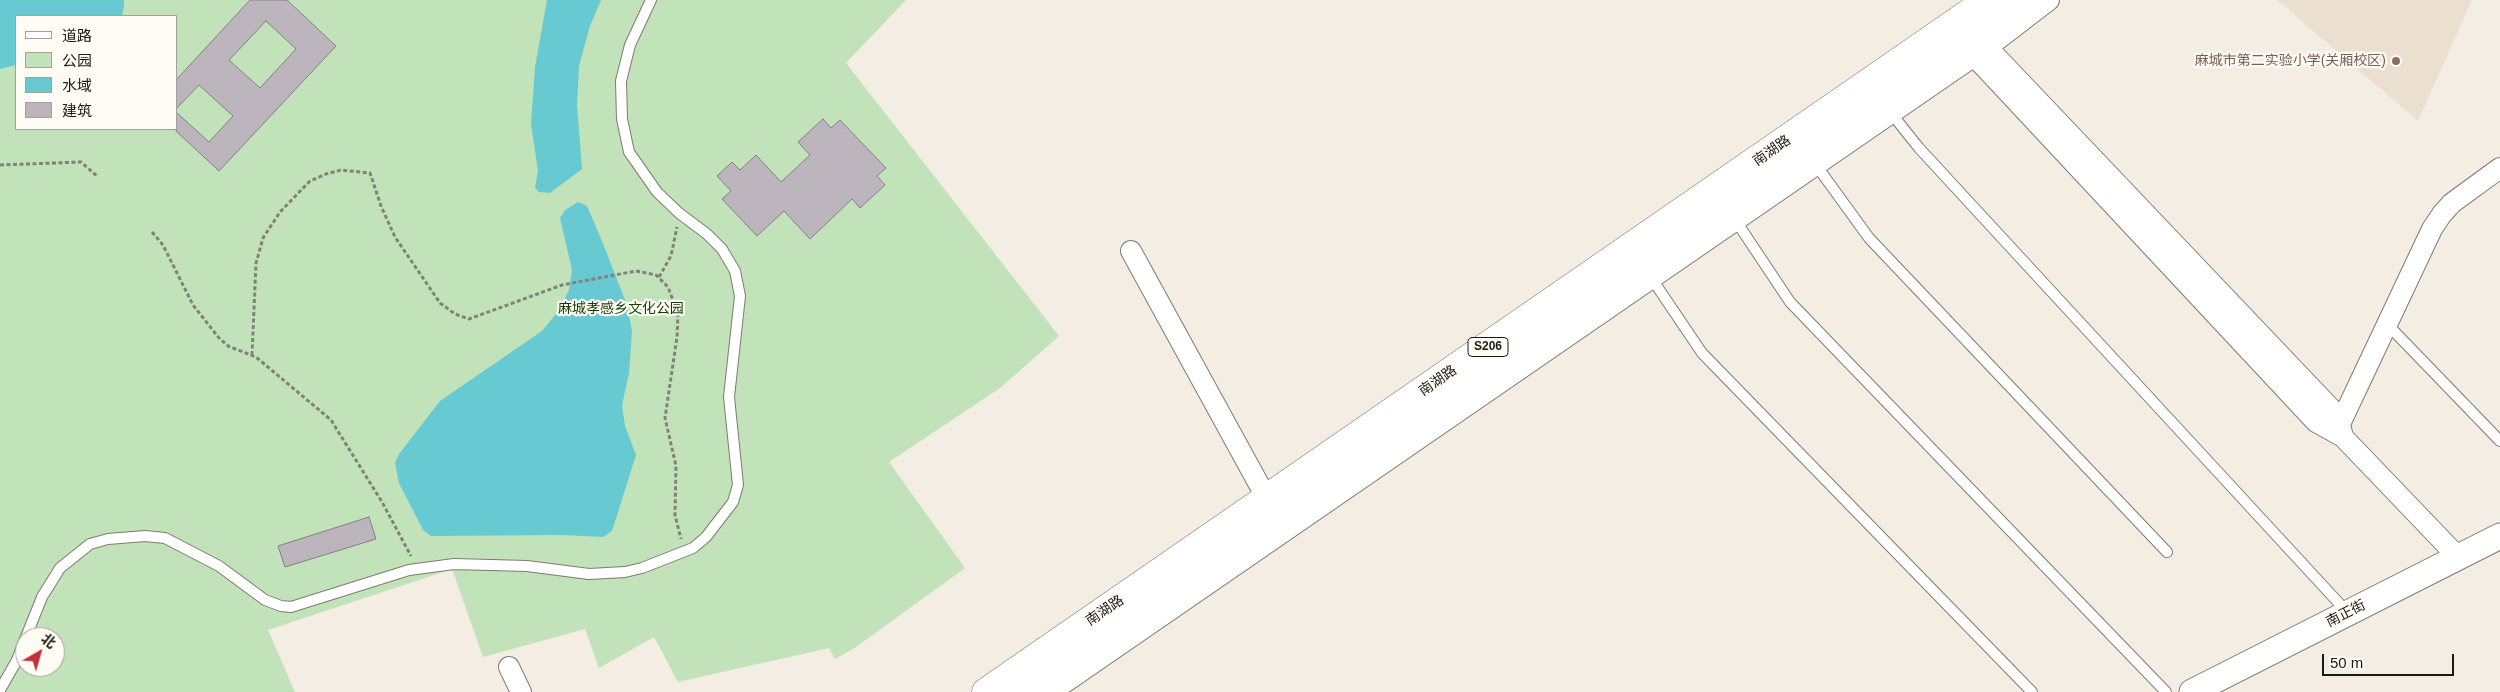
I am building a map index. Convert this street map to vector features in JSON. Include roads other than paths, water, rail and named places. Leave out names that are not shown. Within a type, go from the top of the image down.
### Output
[{"type":"main road","name":"南湖路","points":[[986,692],[1267,500],[1988,0]]},
{"type":"main road","name":"南湖路","points":[[1021,692],[1926,69],[2021,0]]},
{"type":"street","points":[[1051,692],[1891,114],[1980,52],[2049,0]]},
{"type":"street","points":[[1980,52],[2338,416],[2341,430],[2458,557]]},
{"type":"street","points":[[2341,430],[2387,324],[2442,214],[2452,202],[2500,168]]},
{"type":"street","points":[[1131,251],[1267,500]]},
{"type":"street","name":"南正街","points":[[2192,692],[2500,536]]},
{"type":"street","points":[[509,667],[521,692]]},
{"type":"lane","points":[[30,627],[42,597],[60,568],[90,544],[108,540],[145,536],[165,538],[196,552],[265,600],[281,606],[301,605],[417,569],[478,563],[528,566],[589,574],[607,574],[642,568],[693,548],[718,525],[736,494],[738,476],[732,443],[729,397],[740,296],[735,271],[722,249],[646,179],[629,152],[622,119],[620,91],[624,63],[630,45],[652,0]]},
{"type":"lane","points":[[1891,114],[1919,148],[2348,613]]},
{"type":"lane","points":[[1816,165],[1869,238],[2168,552]]},
{"type":"lane","points":[[1736,221],[1790,302],[2166,692]]},
{"type":"lane","points":[[1652,279],[1702,353],[2032,692]]},
{"type":"lane","points":[[2387,324],[2500,441]]},
{"type":"lane","points":[[0,690],[15,659]]},
{"type":"water","points":[[0,0],[124,0],[122,15],[15,15],[15,65],[0,69]]},
{"type":"water","points":[[547,0],[601,0],[590,26],[579,66],[577,105],[582,169],[550,193],[539,192],[535,188],[538,171],[531,124],[535,67]]},
{"type":"water","points":[[578,202],[587,206],[602,241],[627,305],[632,331],[629,374],[622,405],[625,426],[636,455],[612,531],[603,537],[562,535],[431,536],[423,530],[399,483],[395,463],[399,454],[440,401],[542,331],[560,309],[569,290],[572,270],[560,218],[565,210]]},
{"type":"place","name":"麻城市第二实验小学(关厢校区)","points":[[2396,61]]},
{"type":"park label","name":"麻城孝感乡文化公园","points":[[621,309]]}]
